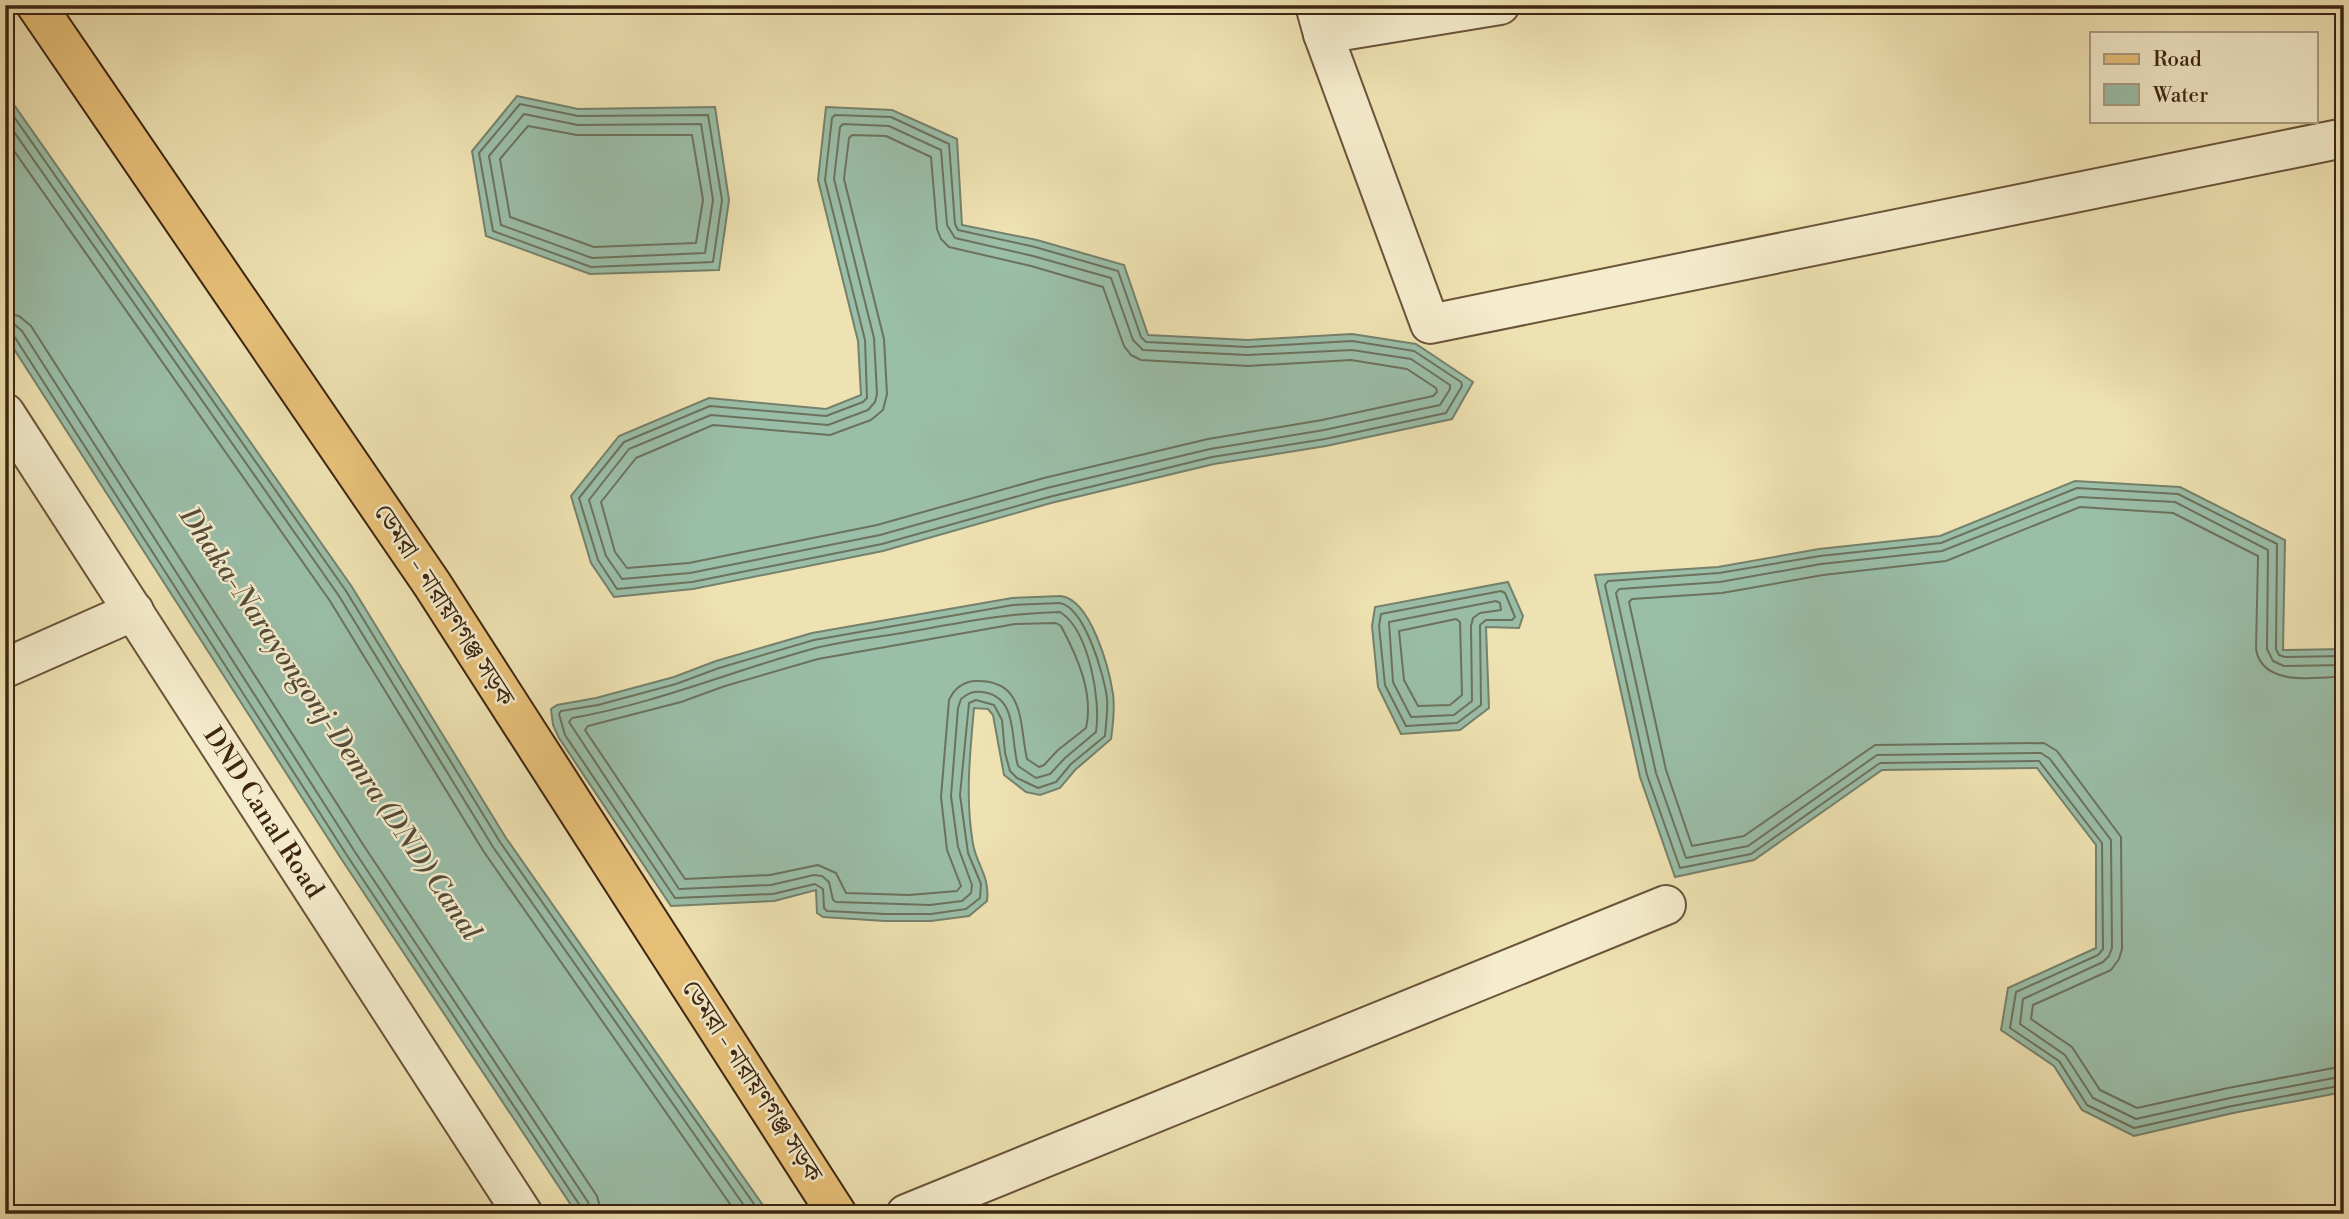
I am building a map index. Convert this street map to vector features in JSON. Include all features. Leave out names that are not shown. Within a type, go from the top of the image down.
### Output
[{"type":"main road","name":"ডেমরা - নারায়ণগঞ্জ সড়ক","points":[[45,6],[432,584],[837,1214]]},
{"type":"street","points":[[1500,5],[1319,20],[1430,324],[2344,138]]},
{"type":"street","name":"DND Canal Road","points":[[5,413],[523,1214]]},
{"type":"street","points":[[5,668],[134,611]]},
{"type":"street","points":[[906,1214],[1665,905]]},
{"type":"water","name":"Dhaka-Narayongonj-Demra (DND) Canal","points":[[5,92],[352,587],[506,838],[769,1214],[577,1214],[342,860],[5,335]]},
{"type":"water","points":[[517,96],[578,109],[715,107],[729,200],[719,270],[590,274],[486,236],[472,151]]},
{"type":"water","points":[[826,107],[892,110],[957,139],[962,225],[1037,240],[1124,265],[1148,335],[1248,340],[1352,334],[1416,344],[1473,382],[1452,419],[1326,446],[1214,464],[1051,503],[883,551],[693,589],[614,597],[591,563],[571,496],[619,436],[709,398],[826,409],[861,395],[858,341],[818,180]]},
{"type":"water","points":[[2075,481],[2180,487],[2285,540],[2283,650],[2344,649],[2344,1092],[2233,1113],[2134,1136],[2082,1110],[2054,1066],[2001,1030],[2008,988],[2096,948],[2096,845],[2037,768],[1882,770],[1754,860],[1675,877],[1640,777],[1595,575],[1718,567],[1819,549],[1940,536]]},
{"type":"water","points":[[1508,582],[1523,616],[1519,628],[1486,627],[1489,708],[1460,730],[1401,734],[1378,687],[1372,626],[1375,607]]},
{"type":"water","points":[[1061,596],[1072,600],[1081,609],[1090,622],[1103,653],[1114,700],[1111,739],[1075,770],[1060,788],[1040,795],[1026,792],[1004,775],[993,715],[988,709],[974,708],[969,810],[973,844],[985,878],[987,901],[969,916],[931,921],[823,917],[817,913],[816,890],[774,901],[671,906],[553,725],[551,709],[557,705],[596,698],[674,677],[716,661],[812,633],[1012,598]]}]
